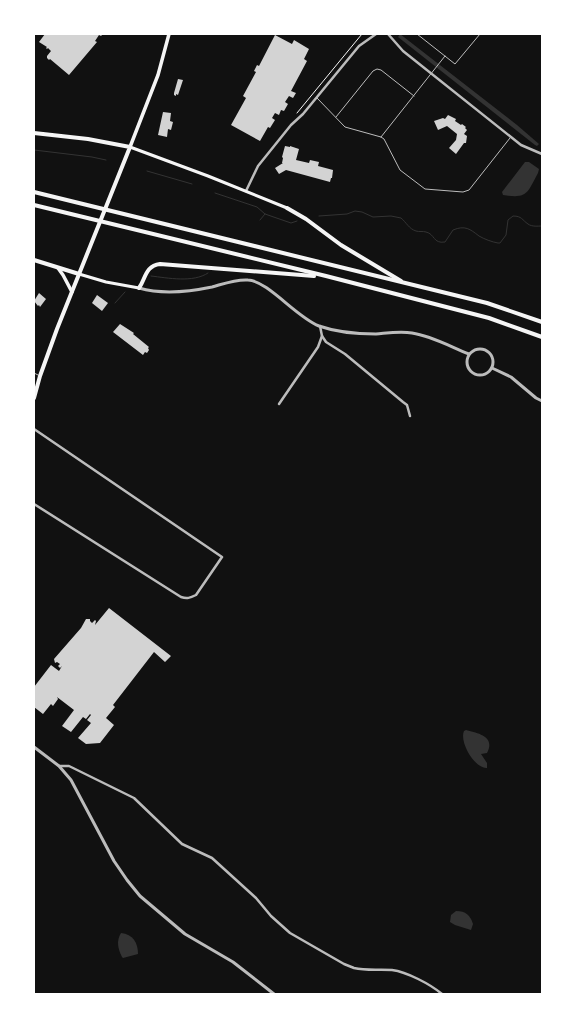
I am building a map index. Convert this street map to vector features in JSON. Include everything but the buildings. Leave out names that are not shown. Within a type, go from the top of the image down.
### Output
[{"type":"highway","points":[[34,133],[88,139],[130,147],[72,292],[40,376],[34,398]]},
{"type":"highway","points":[[34,192],[487,302],[542,322]]},
{"type":"highway","points":[[34,205],[326,276],[489,318],[542,337]]},
{"type":"highway","points":[[287,208],[306,219],[341,244],[405,283]]},
{"type":"highway","points":[[34,260],[79,274]]},
{"type":"highway","points":[[139,288],[144,282],[147,270],[152,266],[160,264],[326,276]]},
{"type":"main road","points":[[169,34],[158,75],[130,147],[208,176],[287,208]]},
{"type":"main road","points":[[58,268],[72,292]]},
{"type":"main road","points":[[79,274],[106,282],[139,288]]},
{"type":"street","points":[[246,192],[258,166],[291,125],[317,98],[359,46],[376,34]]},
{"type":"street","points":[[388,34],[398,47],[511,137],[528,149],[542,154]]},
{"type":"street","points":[[139,288],[162,292],[182,292],[248,280],[262,285],[306,319],[320,326],[338,331],[363,333],[412,333],[429,337],[469,354]]},
{"type":"street","points":[[320,326],[322,336],[326,342],[349,357],[404,402],[407,405],[410,416]]},
{"type":"street","points":[[279,404],[318,346],[322,336]]},
{"type":"street","points":[[477,349],[486,350],[492,356],[492,368],[485,374],[476,375],[472,373],[467,366],[466,361],[469,354],[473,350],[477,349]]},
{"type":"street","points":[[492,368],[511,377],[536,398],[542,401]]},
{"type":"street","points":[[34,429],[222,557],[196,594],[191,598],[185,599],[34,504]]},
{"type":"street","points":[[34,747],[59,766],[71,780],[114,861],[126,880],[140,896],[185,934],[233,962],[274,994]]},
{"type":"street","points":[[59,766],[69,766],[134,798],[182,844],[212,858],[256,898],[271,916],[299,939],[354,968],[363,970],[392,970],[402,972],[429,985],[442,994]]},
{"type":"lane","points":[[417,34],[455,64],[480,34]]},
{"type":"lane","points":[[381,137],[445,56]]},
{"type":"lane","points":[[336,117],[373,71],[377,69],[381,70],[414,96]]},
{"type":"lane","points":[[317,98],[348,129],[381,137],[386,142],[400,170],[427,190],[462,192],[469,190],[511,137]]},
{"type":"lane","points":[[34,373],[40,376]]},
{"type":"path","points":[[298,113],[362,34]]},
{"type":"shaded area","points":[[400,34],[517,125],[539,144],[537,146],[535,145],[398,37]]},
{"type":"shaded area","points":[[525,162],[529,162],[539,169],[529,190],[522,195],[517,196],[503,195],[502,192]]},
{"type":"shaded area","points":[[466,730],[480,734],[487,739],[489,747],[487,753],[481,754],[487,763],[487,768],[478,764],[469,754],[463,736],[464,731]]},
{"type":"shaded area","points":[[456,911],[465,913],[469,916],[473,924],[471,930],[450,922],[451,915]]},
{"type":"shaded area","points":[[121,933],[132,937],[136,943],[138,954],[122,957],[118,945],[118,939]]},
{"type":"waterway","points":[[34,150],[106,160]]},
{"type":"waterway","points":[[147,171],[192,184]]},
{"type":"waterway","points":[[215,193],[257,207],[265,214],[291,223],[297,221]]},
{"type":"waterway","points":[[319,216],[347,214],[355,211],[362,212],[373,217],[391,216],[401,218],[409,227],[417,231],[429,233],[438,242],[445,242],[453,230],[464,228],[493,242],[500,243],[506,235],[508,220],[513,216],[520,217],[531,226],[542,226]]},
{"type":"waterway","points":[[260,220],[265,214]]},
{"type":"waterway","points":[[151,276],[173,279],[188,279],[208,273]]},
{"type":"waterway","points":[[115,303],[125,292]]}]
